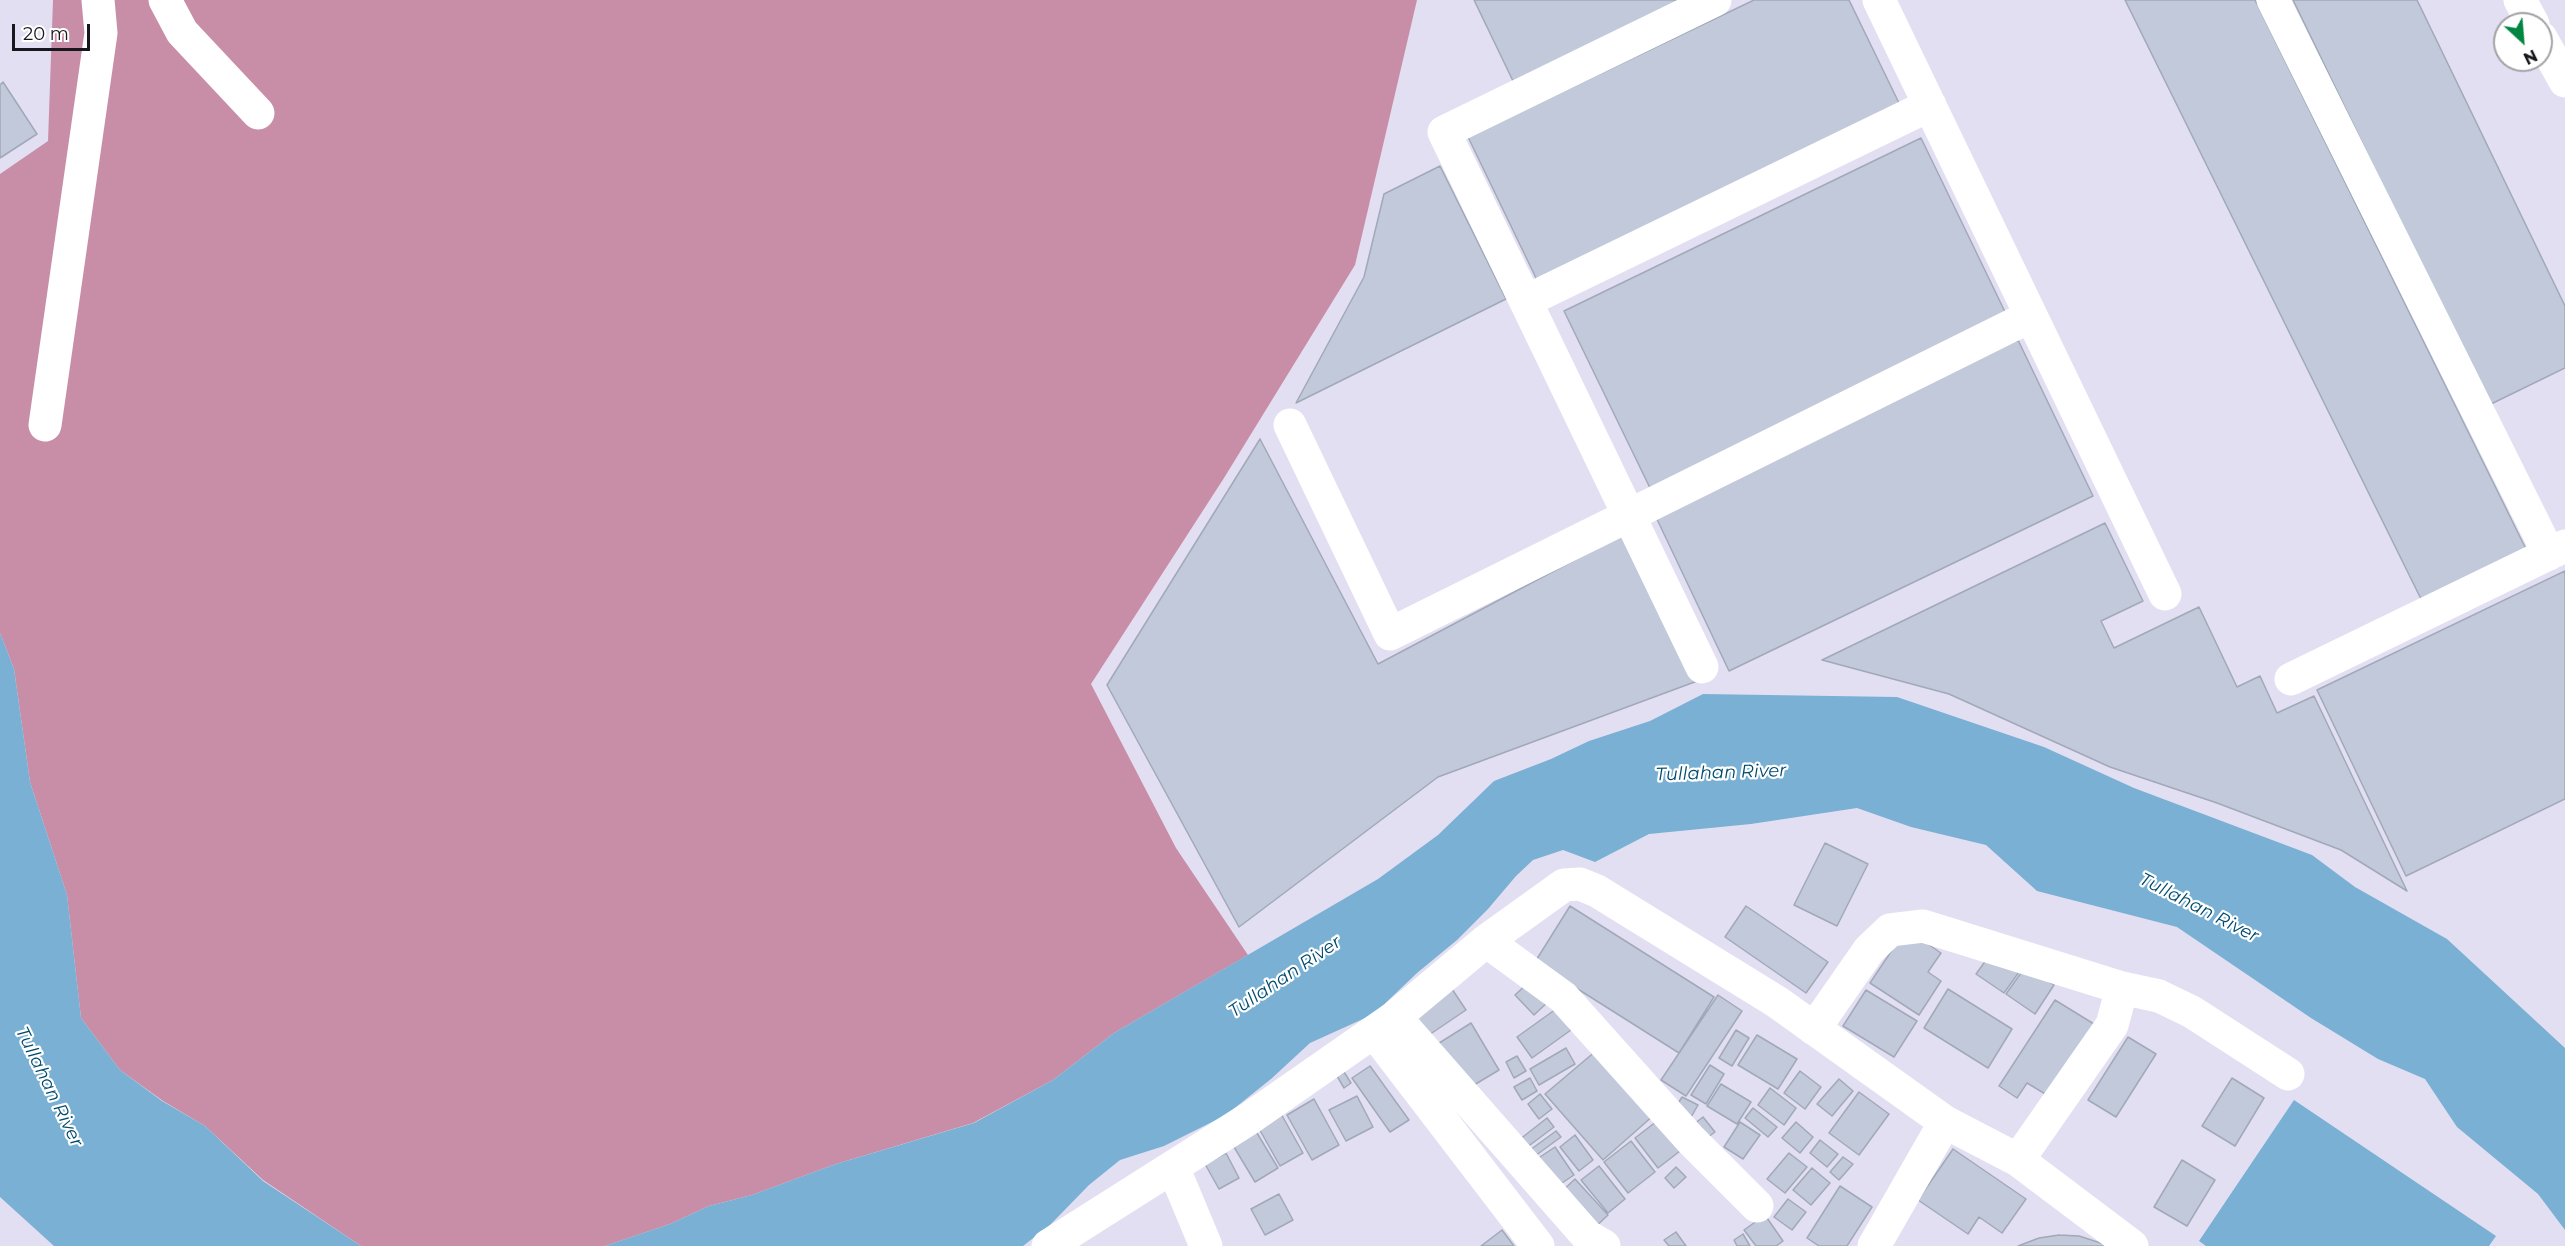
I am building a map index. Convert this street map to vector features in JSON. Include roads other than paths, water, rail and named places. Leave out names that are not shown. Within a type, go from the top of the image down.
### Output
[{"type":"main road","points":[[45,424],[101,33],[98,0]]},
{"type":"main road","points":[[165,0],[182,32],[258,113]]},
{"type":"main road","points":[[1702,667],[1444,132],[1715,0]]},
{"type":"main road","points":[[1879,0],[2165,594]]},
{"type":"main road","points":[[2273,0],[2557,550],[2291,679]]},
{"type":"main road","points":[[2553,60],[2565,81]]},
{"type":"main road","points":[[1526,301],[1930,105]]},
{"type":"main road","points":[[1290,425],[1390,634],[2031,316]]},
{"type":"main road","points":[[1048,1246],[1250,1118],[1384,1025],[1486,940],[1564,885],[1580,884],[1596,891],[1767,995],[1945,1122],[2018,1160],[2132,1246]]},
{"type":"main road","points":[[1814,1029],[1869,950],[1890,930],[1923,926],[2122,988],[2159,996],[2192,1012],[2288,1074]]},
{"type":"main road","points":[[1486,940],[1563,997],[1691,1140],[1757,1206]]},
{"type":"main road","points":[[2018,1160],[2112,1025],[2122,988]]},
{"type":"main road","points":[[1384,1025],[1538,1246]]},
{"type":"main road","points":[[1384,1025],[1587,1236],[1604,1246]]},
{"type":"main road","points":[[1874,1246],[1945,1122]]},
{"type":"main road","points":[[1173,1167],[1206,1246]]},
{"type":"water","name":"Tullahan River","points":[[0,633],[14,669],[30,782],[67,895],[81,1018],[120,1070],[162,1101],[205,1126],[263,1181],[361,1246],[54,1246],[0,1197]]},
{"type":"water","name":"Tullahan River","points":[[1703,694],[1897,697],[2044,747],[2134,788],[2312,855],[2355,887],[2447,939],[2565,1048],[2565,1230],[2538,1194],[2457,1127],[2425,1079],[2378,1059],[2311,1018],[2177,927],[2037,891],[1986,845],[1911,827],[1857,808],[1751,824],[1649,834],[1595,862],[1563,850],[1533,860],[1457,940],[1417,973],[1374,1014],[1310,1043],[1271,1079],[1226,1115],[1164,1146],[1120,1160],[1089,1185],[1050,1225],[1023,1246],[605,1246],[670,1224],[709,1206],[752,1195],[836,1164],[974,1123],[1053,1080],[1114,1033],[1378,879],[1438,835],[1494,781],[1551,759],[1589,741],[1650,721]]},
{"type":"water","points":[[2294,1100],[2496,1236],[2489,1246],[2206,1246],[2199,1241]]}]
